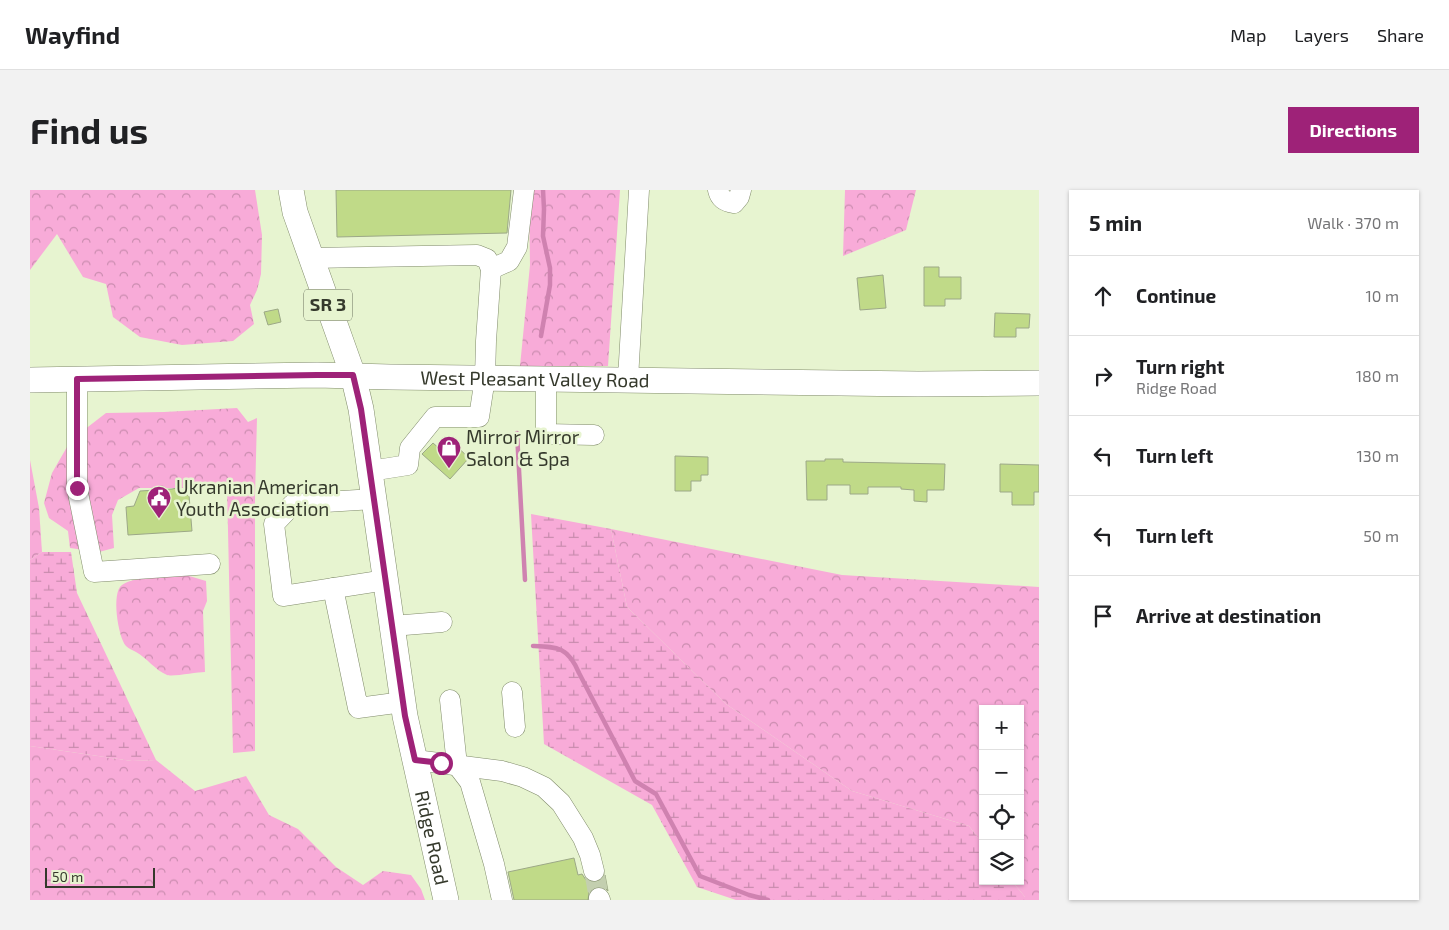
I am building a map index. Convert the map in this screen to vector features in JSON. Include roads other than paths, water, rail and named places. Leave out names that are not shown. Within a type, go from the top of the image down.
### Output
[{"type":"main road","name":"Ridge Road","points":[[291,190],[295,212],[353,375],[361,409],[403,702],[446,900]]},
{"type":"main road","name":"West Pleasant Valley Road","points":[[30,380],[353,375],[918,384],[1039,383]]},
{"type":"lane","points":[[490,269],[509,261],[517,248],[524,190]]},
{"type":"lane","points":[[628,379],[639,190]]},
{"type":"lane","points":[[718,190],[722,199],[734,203],[739,197],[741,190]]},
{"type":"lane","points":[[311,258],[477,256],[487,259],[490,269],[485,378],[479,417],[435,417],[410,448],[408,466],[370,471]]},
{"type":"lane","points":[[546,378],[546,434],[594,435]]},
{"type":"lane","points":[[77,379],[77,488],[94,572],[210,564]]},
{"type":"lane","points":[[374,499],[293,504],[274,524],[282,596],[386,580]]},
{"type":"lane","points":[[333,588],[358,708],[403,702]]},
{"type":"lane","points":[[392,626],[442,622]]},
{"type":"lane","points":[[512,692],[515,727]]},
{"type":"lane","points":[[450,700],[457,765],[470,782],[494,864],[502,900]]},
{"type":"lane","points":[[415,760],[508,773],[544,786],[561,803],[583,838],[594,871]]},
{"type":"waterway","points":[[541,336],[550,285],[550,268],[543,236],[543,190]]},
{"type":"waterway","points":[[517,433],[525,580]]},
{"type":"waterway","points":[[533,646],[556,648],[571,658],[635,781],[656,794],[700,876],[749,895],[768,900]]},
{"type":"tunnel","points":[[594,871],[599,898]]},
{"type":"place","name":"Mirror Mirror Salon & Spa","points":[[449,469]]},
{"type":"place","name":"Ukranian American Youth Association","points":[[159,519]]}]
